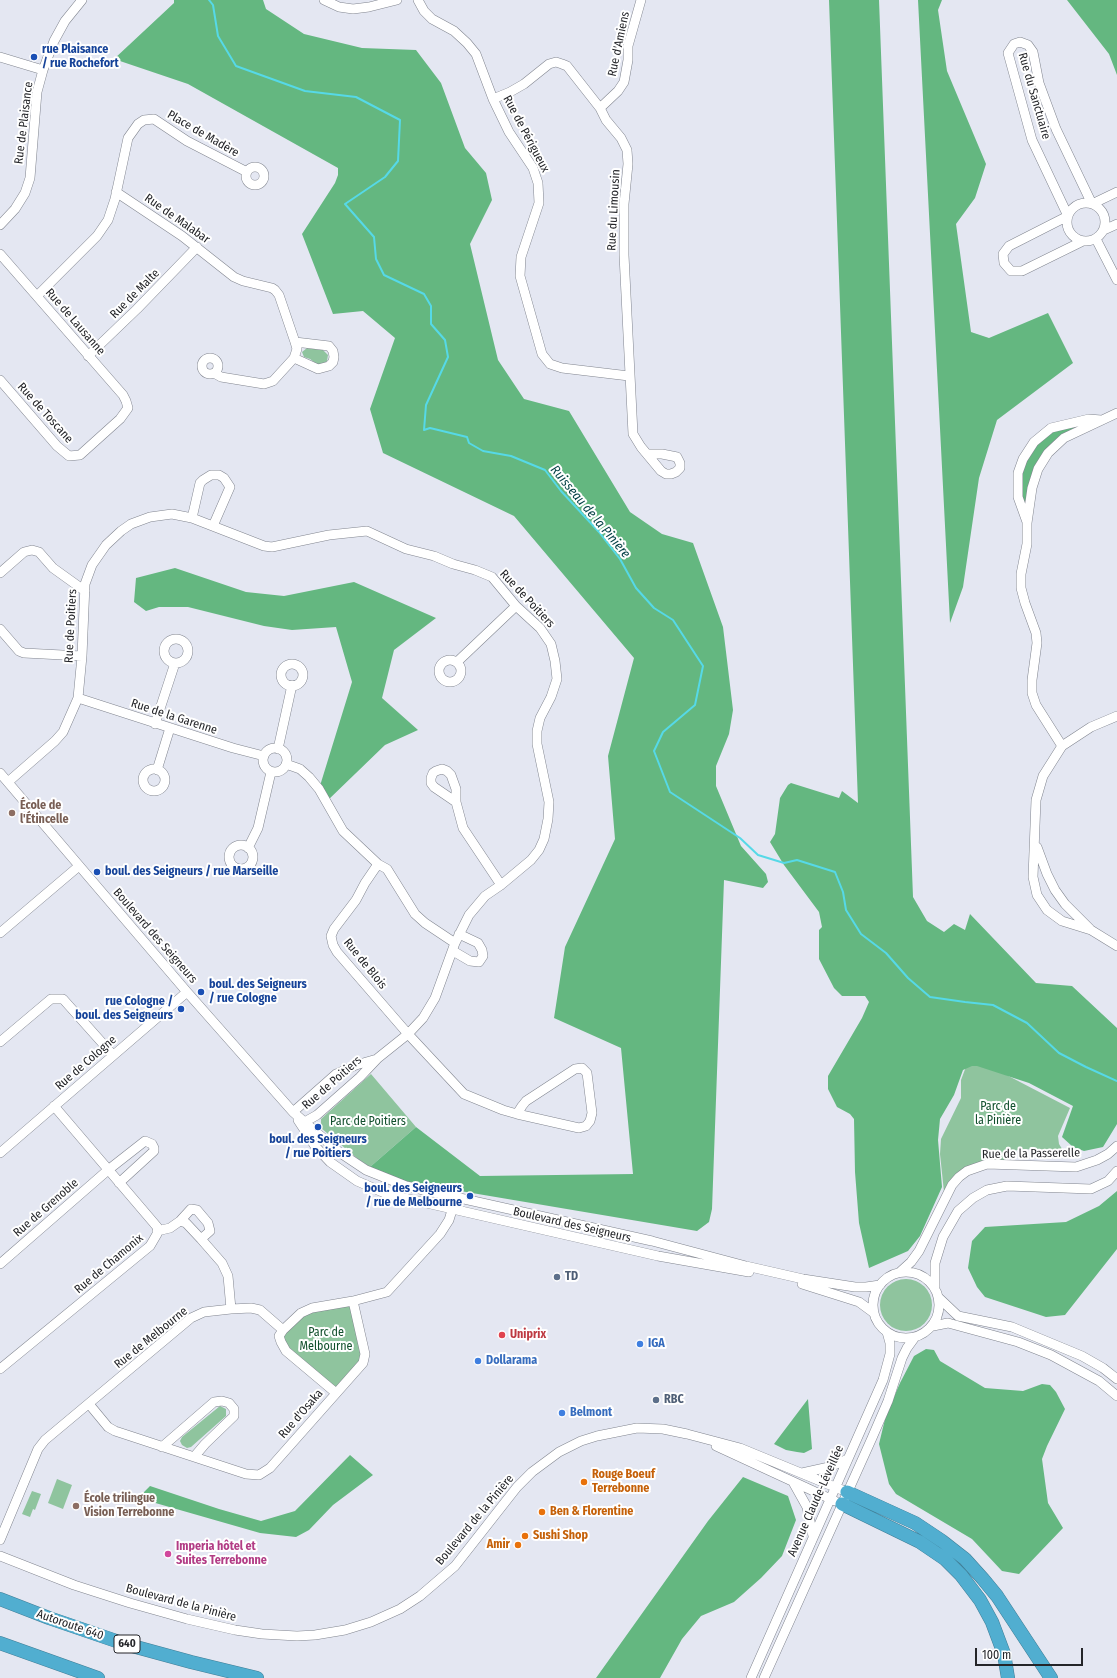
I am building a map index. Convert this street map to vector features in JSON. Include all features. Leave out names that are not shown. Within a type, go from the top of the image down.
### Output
[{"type":"highway","points":[[841,1490],[915,1523],[942,1541],[964,1559],[992,1590],[1050,1678]]},
{"type":"highway","points":[[836,1502],[920,1542],[945,1559],[976,1594],[992,1622],[1004,1654],[1008,1678]]},
{"type":"highway","name":"Autoroute 640","points":[[0,1599],[60,1622],[125,1644],[257,1678]]},
{"type":"highway","points":[[0,1643],[98,1678]]},
{"type":"street","name":"Rue de Plaisance","points":[[0,225],[15,209],[25,193],[30,178],[37,92],[43,70],[54,41],[65,21],[82,0]]},
{"type":"street","points":[[324,0],[339,7],[353,9],[369,7],[397,0]]},
{"type":"street","name":"Rue de Périgueux","points":[[418,0],[424,11],[432,19],[454,31],[476,54],[493,99],[509,132],[533,168],[538,183],[539,203],[521,257],[520,276],[542,354],[550,364],[562,368],[629,376]]},
{"type":"street","name":"Rue d'Amiens","points":[[600,108],[618,91],[624,82],[628,60],[628,46],[641,0]]},
{"type":"street","name":"Rue du Sanctuaire","points":[[1068,216],[1032,140],[1008,53],[1014,44],[1020,42],[1028,45],[1033,52],[1039,83],[1056,129],[1092,204]]},
{"type":"street","points":[[0,57],[43,70]]},
{"type":"street","name":"Rue du Limousin","points":[[493,99],[524,84],[549,64],[556,62],[567,66],[600,108],[627,150],[628,164],[624,204],[624,255],[629,376],[633,434],[636,441],[647,454]]},
{"type":"street","name":"Place de Madère","points":[[37,296],[97,236],[108,220],[128,138],[138,124],[144,120],[154,119],[188,140],[247,172]]},
{"type":"street","name":"Rue de Malabar","points":[[116,192],[158,219],[243,281],[256,283],[275,290],[279,295],[295,342]]},
{"type":"street","points":[[1092,204],[1117,192]]},
{"type":"street","points":[[1083,241],[1071,234],[1067,222],[1068,216],[1075,206],[1081,203],[1098,206],[1105,217],[1104,230]]},
{"type":"street","points":[[1068,216],[1009,246],[1003,254],[1004,263],[1011,270],[1022,271],[1083,241],[1096,239],[1104,230],[1117,224]]},
{"type":"street","points":[[1096,239],[1117,280]]},
{"type":"street","name":"Rue de Malte","points":[[88,356],[137,309],[197,247]]},
{"type":"street","name":"Rue de Lausanne","points":[[0,254],[122,395],[126,400],[128,408]]},
{"type":"street","points":[[214,373],[221,377],[264,384],[274,381],[294,358],[297,349],[295,342],[329,346],[333,351],[334,357],[333,362],[329,366],[318,369],[294,358]]},
{"type":"street","name":"Rue de Toscane","points":[[0,380],[57,446],[69,456],[80,455],[120,420],[128,408]]},
{"type":"street","points":[[1062,746],[1036,705],[1032,693],[1032,680],[1037,643],[1036,633],[1025,604],[1021,588],[1032,488],[1038,469],[1048,453],[1064,438],[1117,413]]},
{"type":"street","points":[[1027,523],[1018,497],[1018,473],[1023,459],[1034,442],[1051,428],[1089,419],[1101,420]]},
{"type":"street","points":[[192,518],[200,483],[202,480],[211,475],[220,475],[224,478],[230,488],[213,526]]},
{"type":"street","name":"Rue de Poitiers","points":[[8,782],[22,772],[55,741],[62,732],[78,698],[82,656],[85,591],[87,578],[96,558],[121,531],[138,521],[160,514],[172,514],[192,518],[264,546],[272,547],[329,535],[367,531],[406,549],[434,556],[492,577],[516,606],[540,628],[551,644],[557,679],[551,697],[540,718],[537,731],[537,744],[549,802],[548,819],[544,839],[539,850],[531,860],[501,886],[485,896],[469,915],[459,934],[435,998],[423,1018],[408,1034],[378,1058],[360,1077],[317,1115],[303,1123]]},
{"type":"street","points":[[0,573],[24,552],[32,550],[39,552],[53,568],[85,591]]},
{"type":"street","points":[[457,662],[516,606]]},
{"type":"street","points":[[0,629],[19,651],[24,653],[82,656]]},
{"type":"street","points":[[155,724],[175,663]]},
{"type":"street","points":[[278,749],[292,685]]},
{"type":"street","name":"Rue de la Garenne","points":[[78,698],[155,724],[264,756]]},
{"type":"street","points":[[1091,930],[1062,921],[1047,910],[1037,895],[1033,877],[1036,800],[1043,776],[1062,746],[1091,727],[1113,717],[1117,711]]},
{"type":"street","points":[[1113,717],[1117,726]]},
{"type":"street","points":[[156,770],[170,728]]},
{"type":"street","points":[[278,749],[284,753],[287,760],[286,764],[282,770],[271,772],[264,763],[264,756],[268,750],[278,749]]},
{"type":"street","points":[[286,764],[300,770],[309,777],[319,789],[343,831],[378,864],[387,869],[416,914],[470,961],[478,962],[483,956],[482,950],[478,943],[459,934]]},
{"type":"street","points":[[248,848],[258,828],[271,772]]},
{"type":"street","name":"Boulevard des Seigneurs","points":[[0,773],[187,992],[303,1123],[366,1170],[401,1184],[652,1241],[746,1266],[813,1281],[862,1288],[880,1285]]},
{"type":"street","points":[[456,802],[463,828],[501,886]]},
{"type":"street","points":[[1035,842],[1047,874],[1055,890],[1065,904],[1091,930],[1117,946]]},
{"type":"street","name":"Rue de Blois","points":[[378,864],[365,882],[356,900],[334,929],[331,936],[336,952],[350,966],[408,1034]]},
{"type":"street","points":[[0,933],[79,866]]},
{"type":"street","name":"Rue de Cologne","points":[[0,1152],[187,992]]},
{"type":"street","points":[[0,1042],[50,1000],[64,999],[113,1055]]},
{"type":"street","points":[[408,1034],[464,1094],[497,1108],[517,1114],[579,1128],[586,1126],[590,1121],[592,1113],[587,1073],[582,1068],[575,1069],[526,1101],[517,1114]]},
{"type":"street","name":"Rue de Poitiers","points":[[293,1112],[336,1074],[356,1065],[378,1058]]},
{"type":"street","name":"Rue de Chamonix","points":[[0,1369],[150,1246],[155,1240],[158,1231],[158,1228],[54,1106]]},
{"type":"street","name":"Boulevard des Seigneurs","points":[[303,1123],[315,1146],[325,1158],[358,1181],[393,1196],[658,1256],[748,1272],[806,1285],[859,1302],[867,1306],[874,1313]]},
{"type":"street","name":"Rue de Grenoble","points":[[0,1264],[108,1170],[145,1141],[152,1144],[154,1151],[119,1183]]},
{"type":"street","name":"Rue de la Passerelle","points":[[900,1272],[911,1262],[919,1251],[952,1185],[959,1177],[968,1171],[987,1164],[1076,1167],[1097,1160],[1108,1154],[1117,1146]]},
{"type":"street","points":[[935,1287],[935,1263],[943,1237],[958,1211],[974,1198],[987,1190],[1007,1186],[1091,1189],[1103,1184],[1117,1171]]},
{"type":"street","points":[[336,1393],[286,1351],[279,1336],[283,1330],[301,1313],[312,1308],[353,1302],[387,1292],[440,1234],[449,1220],[456,1197]]},
{"type":"street","points":[[158,1231],[170,1228],[180,1221],[191,1209],[197,1210],[208,1223],[210,1231],[201,1239]]},
{"type":"street","points":[[180,1221],[186,1223],[222,1263],[228,1276],[231,1309]]},
{"type":"street","points":[[933,1326],[939,1312],[939,1298],[935,1287],[930,1281],[920,1274],[900,1272],[889,1277],[880,1285],[873,1300],[874,1313],[877,1322],[887,1332],[902,1338],[915,1337],[924,1333],[933,1326],[948,1323],[1018,1342],[1050,1355],[1099,1381],[1117,1396]]},
{"type":"street","points":[[939,1298],[958,1316],[1012,1328],[1053,1344],[1082,1356],[1103,1368],[1117,1379]]},
{"type":"street","name":"Rue d'Osaka","points":[[89,1404],[108,1427],[115,1431],[246,1474],[258,1475],[264,1473],[363,1363],[365,1354],[353,1302]]},
{"type":"street","name":"Rue de Melbourne","points":[[0,1540],[38,1449],[45,1440],[191,1318],[204,1312],[252,1308],[260,1310],[283,1330]]},
{"type":"street","name":"Avenue Claude-Léveillée","points":[[751,1678],[813,1536],[836,1502],[841,1490],[848,1458],[888,1366],[890,1346],[887,1332]]},
{"type":"street","name":"Avenue Claude-Léveillée","points":[[764,1678],[841,1490],[888,1401],[904,1354],[915,1337]]},
{"type":"street","points":[[162,1447],[214,1402],[222,1401],[229,1403],[234,1409],[234,1416],[204,1444],[194,1457]]},
{"type":"street","name":"Boulevard de la Pinière","points":[[0,1556],[61,1580],[130,1604],[234,1630],[270,1635],[302,1636],[327,1634],[350,1629],[382,1618],[400,1609],[425,1593],[460,1561],[525,1479],[545,1462],[570,1446],[596,1436],[637,1428],[662,1429],[695,1436],[740,1448],[841,1490]]},
{"type":"street","name":"Boulevard de la Pinière","points":[[695,1436],[836,1502]]},
{"type":"street","points":[[802,1473],[829,1467],[848,1458]]},
{"type":"street","points":[[793,1482],[807,1507],[813,1536]]},
{"type":"green space","points":[[174,0],[263,0],[266,9],[304,34],[362,48],[416,50],[441,83],[465,148],[486,173],[492,200],[470,244],[498,360],[524,399],[569,411],[630,512],[662,534],[693,543],[723,627],[733,710],[729,734],[716,766],[716,786],[741,846],[766,874],[768,882],[763,888],[724,880],[712,1209],[709,1222],[697,1231],[401,1181],[370,1167],[416,1127],[480,1176],[633,1174],[621,1048],[554,1018],[565,947],[615,839],[608,756],[634,658],[514,516],[383,453],[370,409],[395,338],[363,311],[333,314],[302,234],[335,183],[338,175],[338,168],[188,84],[114,59],[174,3]]},
{"type":"green space","points":[[829,0],[879,0],[913,897],[927,921],[944,932],[954,924],[965,930],[970,914],[1036,983],[1072,986],[1117,1028],[1117,1124],[1103,1147],[1084,1151],[1073,1147],[1062,1137],[1073,1106],[1029,1083],[977,1066],[972,1066],[963,1070],[954,1095],[940,1119],[938,1140],[942,1187],[920,1236],[908,1251],[869,1268],[859,1223],[855,1172],[854,1119],[850,1114],[837,1107],[828,1089],[828,1076],[862,1018],[869,1002],[865,996],[842,996],[834,988],[819,959],[819,930],[822,927],[819,912],[784,865],[770,842],[775,834],[780,798],[788,785],[791,783],[839,798],[842,791],[858,803]]},
{"type":"green space","points":[[918,0],[942,0],[938,10],[947,71],[986,164],[975,198],[956,224],[971,332],[989,338],[1048,313],[1073,363],[997,420],[979,478],[963,587],[950,623]]},
{"type":"green space","points":[[1067,0],[1117,0],[1117,75],[1109,54]]},
{"type":"green space","points":[[307,348],[323,350],[328,355],[325,364],[318,365],[310,359],[304,357],[302,352]]},
{"type":"green space","points":[[1089,419],[1064,438],[1038,469],[1027,523],[1018,497],[1023,459],[1051,428]]},
{"type":"green space","points":[[175,568],[246,592],[284,596],[354,582],[436,618],[394,650],[382,698],[418,730],[385,745],[326,802],[319,789],[352,682],[336,627],[292,630],[264,626],[188,607],[159,607],[146,611],[134,602],[136,578]]},
{"type":"green space","name":"Parc de la Pinière","points":[[970,1056],[1070,1108],[1058,1136],[1059,1144],[1064,1152],[1022,1149],[1017,1150],[1004,1161],[979,1162],[961,1171],[944,1192],[940,1154],[941,1139],[961,1098],[961,1080]]},
{"type":"green space","name":"Parc de Poitiers","points":[[371,1074],[416,1127],[370,1167],[358,1159],[321,1128],[321,1119]]},
{"type":"green space","points":[[1117,1191],[1117,1249],[1065,1315],[1046,1317],[985,1297],[977,1287],[968,1268],[972,1241],[985,1227],[1066,1222],[1099,1206]]},
{"type":"green space","points":[[906,1279],[916,1281],[924,1287],[930,1295],[932,1305],[930,1315],[924,1323],[916,1329],[906,1331],[896,1329],[888,1323],[882,1315],[880,1305],[882,1295],[888,1287],[896,1281]]},
{"type":"green space","name":"Parc de Melbourne","points":[[353,1301],[365,1354],[336,1393],[281,1342],[283,1330],[301,1313]]},
{"type":"green space","points":[[926,1349],[934,1350],[940,1361],[985,1388],[1023,1391],[1042,1384],[1050,1385],[1056,1392],[1065,1409],[1042,1459],[1048,1503],[1063,1528],[1019,1574],[1002,1571],[972,1539],[896,1494],[889,1484],[879,1444],[886,1415],[914,1356]]},
{"type":"green space","points":[[808,1399],[812,1449],[804,1453],[786,1450],[774,1444]]},
{"type":"green space","points":[[220,1406],[226,1409],[226,1416],[191,1447],[187,1448],[182,1445],[180,1441],[182,1437]]},
{"type":"green space","points":[[350,1455],[373,1475],[333,1505],[309,1530],[296,1537],[260,1533],[138,1498],[150,1486],[261,1521],[295,1511]]},
{"type":"green space","points":[[743,1477],[788,1496],[796,1520],[782,1556],[761,1578],[734,1602],[701,1616],[682,1639],[660,1678],[596,1678],[708,1521]]},
{"type":"green space","points":[[57,1479],[72,1485],[63,1509],[48,1503]]},
{"type":"green space","points":[[32,1491],[41,1494],[35,1510],[33,1509],[30,1517],[22,1514]]},
{"type":"waterway","name":"Ruisseau de la Pinière","points":[[209,0],[213,5],[218,36],[236,66],[305,91],[356,97],[400,120],[398,161],[385,177],[345,204],[374,237],[376,259],[384,275],[424,294],[431,306],[431,324],[445,340],[448,357],[426,405],[424,430],[430,428],[467,437],[469,443],[483,451],[511,456],[545,470],[561,491],[599,532],[620,559],[636,588],[654,608],[673,620],[703,666],[695,705],[663,732],[654,751],[670,792],[740,838],[758,855],[784,863],[797,860],[835,872],[843,892],[846,910],[861,934],[886,953],[908,978],[930,997],[993,1005],[1027,1023],[1059,1053],[1117,1081]]},
{"type":"place","name":"rue Plaisance / rue Rochefort","points":[[34,57]]},
{"type":"place","name":"École de l'Étincelle","points":[[12,813]]},
{"type":"place","name":"boul. des Seigneurs / rue Marseille","points":[[97,872]]},
{"type":"place","name":"boul. des Seigneurs / rue Cologne","points":[[201,992]]},
{"type":"place","name":"rue Cologne / boul. des Seigneurs","points":[[181,1009]]},
{"type":"place","name":"boul. des Seigneurs / rue Poitiers","points":[[318,1127]]},
{"type":"place","name":"boul. des Seigneurs / rue de Melbourne","points":[[470,1196]]},
{"type":"place","name":"TD","points":[[557,1277]]},
{"type":"place","name":"Uniprix","points":[[502,1335]]},
{"type":"place","name":"IGA","points":[[640,1344]]},
{"type":"place","name":"Dollarama","points":[[478,1361]]},
{"type":"place","name":"RBC","points":[[656,1400]]},
{"type":"place","name":"Belmont","points":[[562,1413]]},
{"type":"place","name":"Rouge Boeuf Terrebonne","points":[[584,1482]]},
{"type":"place","name":"École trilingue Vision Terrebonne","points":[[76,1506]]},
{"type":"place","name":"Ben & Florentine","points":[[542,1512]]},
{"type":"place","name":"Sushi Shop","points":[[525,1536]]},
{"type":"place","name":"Amir","points":[[518,1545]]},
{"type":"place","name":"Imperia hôtel et Suites Terrebonne","points":[[168,1554]]}]
